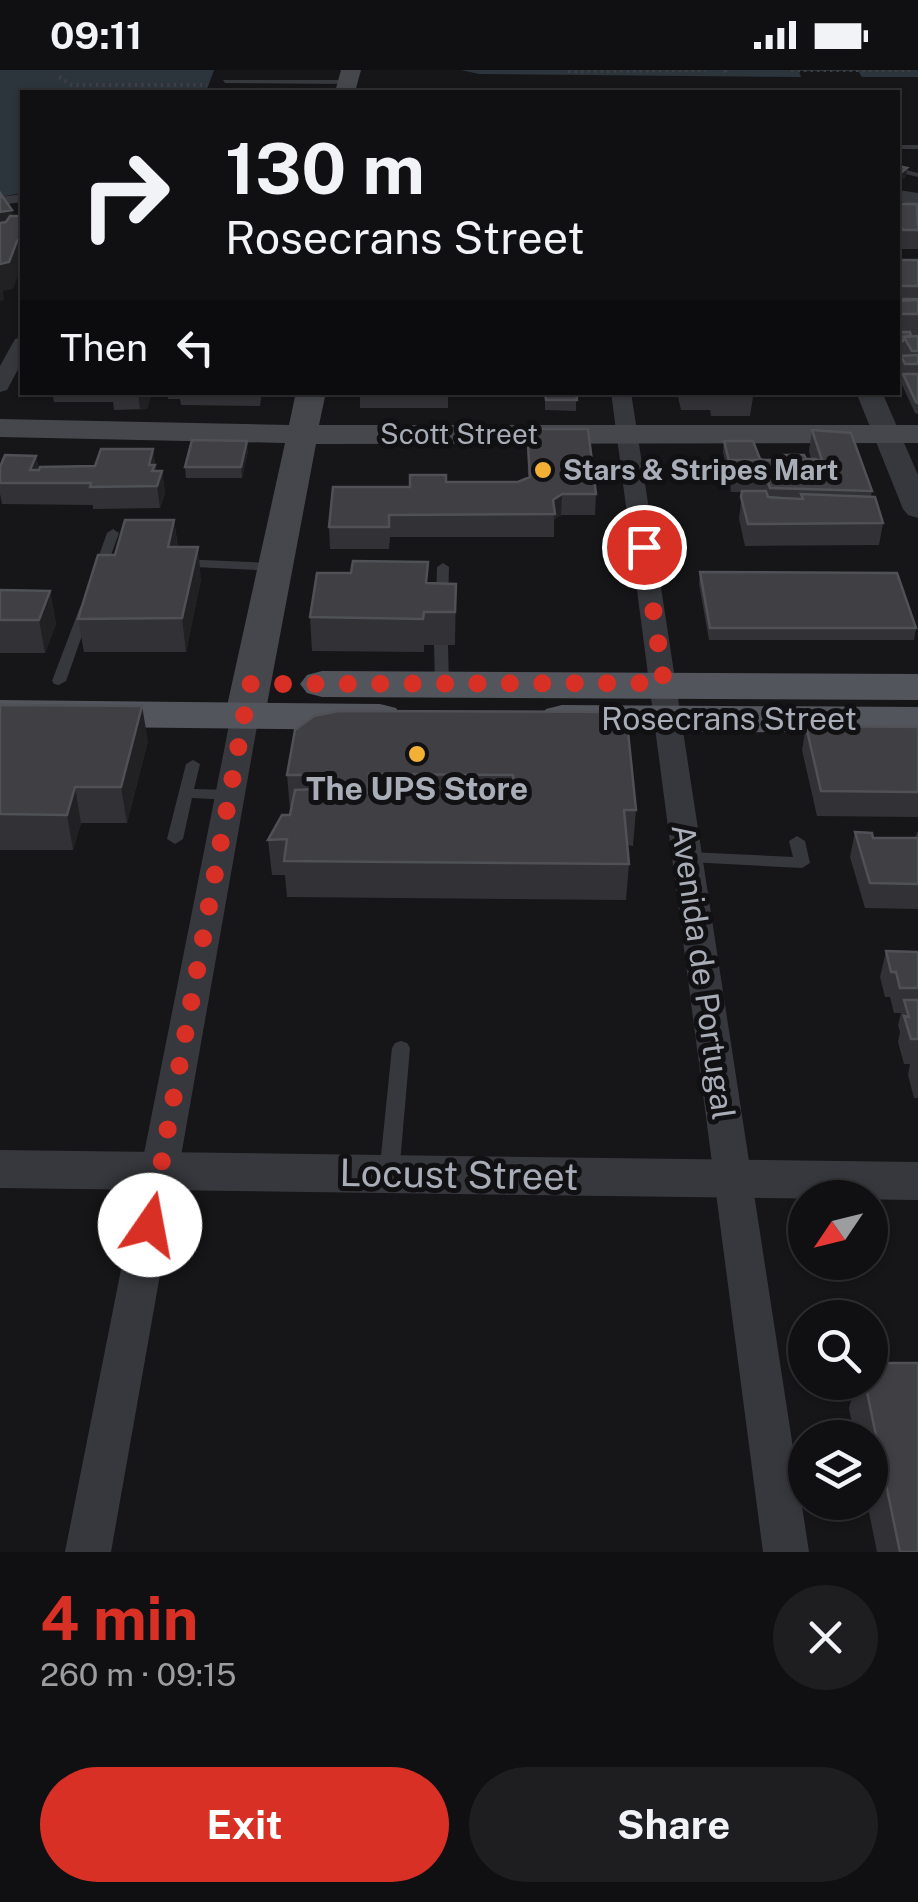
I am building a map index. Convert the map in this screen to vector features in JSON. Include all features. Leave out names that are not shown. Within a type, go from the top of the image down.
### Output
[{"type":"main road","points":[[247,700],[310,395]]},
{"type":"main road","name":"Scott Street","points":[[0,428],[918,434]]},
{"type":"main road","name":"Rosecrans Street","points":[[0,680],[59,681],[247,700],[441,664],[667,701],[918,720]]},
{"type":"main road","name":"Rosecrans Street","points":[[0,713],[247,700],[667,701],[918,686]]},
{"type":"street","points":[[0,386],[20,347]]},
{"type":"street","name":"Avenida de Portugal","points":[[622,395],[786,1552]]},
{"type":"street","points":[[870,395],[918,509]]},
{"type":"street","points":[[88,1552],[247,700]]},
{"type":"street","name":"Locust Street","points":[[0,1169],[918,1181]]},
{"type":"lane","points":[[225,81],[348,82]]},
{"type":"lane","points":[[59,681],[109,561],[113,533]]},
{"type":"lane","points":[[175,563],[275,566]]},
{"type":"lane","points":[[441,616],[444,567]]},
{"type":"lane","points":[[175,840],[192,764]]},
{"type":"lane","points":[[186,793],[230,795]]},
{"type":"lane","points":[[688,858],[802,863],[797,841]]},
{"type":"lane","points":[[388,1175],[401,1048]]},
{"type":"path","points":[[568,71],[706,70]]},
{"type":"path","points":[[790,70],[915,73]]},
{"type":"path","points":[[59,76],[72,85],[209,86]]},
{"type":"shaded area","points":[[0,70],[214,70],[207,90],[20,90],[20,193],[0,197]]},
{"type":"shaded area","points":[[461,70],[918,70],[918,77],[862,77],[858,71],[799,71],[801,77],[479,74]]},
{"type":"building","points":[[0,193],[12,210],[0,212]]},
{"type":"building","points":[[900,204],[917,204],[918,230],[903,230]]},
{"type":"building","points":[[10,216],[20,216],[20,239],[9,262],[0,264],[0,223]]},
{"type":"building","points":[[900,260],[918,260],[918,286],[900,286]]},
{"type":"building","points":[[918,300],[918,314],[900,314],[900,301]]},
{"type":"building","points":[[900,332],[910,332],[911,336],[903,341]]},
{"type":"building","points":[[918,336],[918,351],[912,351],[904,337]]},
{"type":"building","points":[[918,355],[918,364],[905,364],[901,356]]},
{"type":"building","points":[[903,374],[918,374],[918,403],[916,402]]},
{"type":"building","points":[[545,395],[576,395],[577,400],[546,400]]},
{"type":"building","points":[[527,429],[588,429],[596,494],[562,494],[553,500],[555,514],[389,515],[389,527],[329,527],[333,487],[410,487],[410,475],[446,475],[446,482],[518,482],[530,477]]},
{"type":"building","points":[[812,430],[851,433],[872,491],[770,488],[764,471],[734,471],[731,460],[822,460]]},
{"type":"building","points":[[192,440],[247,441],[241,467],[185,467]]},
{"type":"building","points":[[724,441],[753,441],[764,460],[731,460],[730,465]]},
{"type":"building","points":[[101,449],[153,449],[149,465],[155,465],[152,471],[162,471],[157,486],[0,483],[5,455],[36,456],[30,470],[39,470],[95,466]]},
{"type":"building","points":[[783,455],[804,455],[806,459],[817,460],[784,460]]},
{"type":"building","points":[[742,491],[766,491],[768,497],[803,499],[801,494],[875,497],[883,523],[748,524]]},
{"type":"building","points":[[125,520],[174,520],[168,547],[198,547],[182,618],[78,619],[98,555],[115,555]]},
{"type":"building","points":[[353,561],[428,562],[426,583],[456,584],[455,612],[424,612],[423,619],[310,617],[317,573],[351,573]]},
{"type":"building","points":[[700,572],[897,573],[916,628],[710,628]]},
{"type":"building","points":[[0,590],[50,591],[39,620],[0,620]]},
{"type":"building","points":[[0,705],[142,706],[121,787],[75,787],[67,815],[0,814]]},
{"type":"building","points":[[339,711],[626,712],[636,810],[624,810],[629,864],[284,861],[287,839],[268,840],[282,815],[290,815],[295,790],[318,789],[319,775],[287,775],[295,730],[314,716]],"holes":[[[369,774],[513,775],[514,790],[508,793],[367,793]]]},
{"type":"building","points":[[806,726],[918,727],[918,792],[821,791]]},
{"type":"building","points":[[855,832],[872,833],[873,838],[918,838],[918,884],[870,883]]},
{"type":"building","points":[[886,951],[918,952],[918,988],[900,988]]},
{"type":"building","points":[[904,1000],[918,1000],[918,1039],[911,1039]]},
{"type":"building","points":[[888,1363],[918,1363],[918,1552],[900,1552],[888,1494],[888,1420],[873,1420],[869,1400],[888,1400]]},
{"type":"place","name":"Stars & Stripes Mart","points":[[543,470]]},
{"type":"place","name":"The UPS Store","points":[[417,754]]},
{"type":"route","points":[[150,1225],[250,684],[664,683],[644,547]]}]
